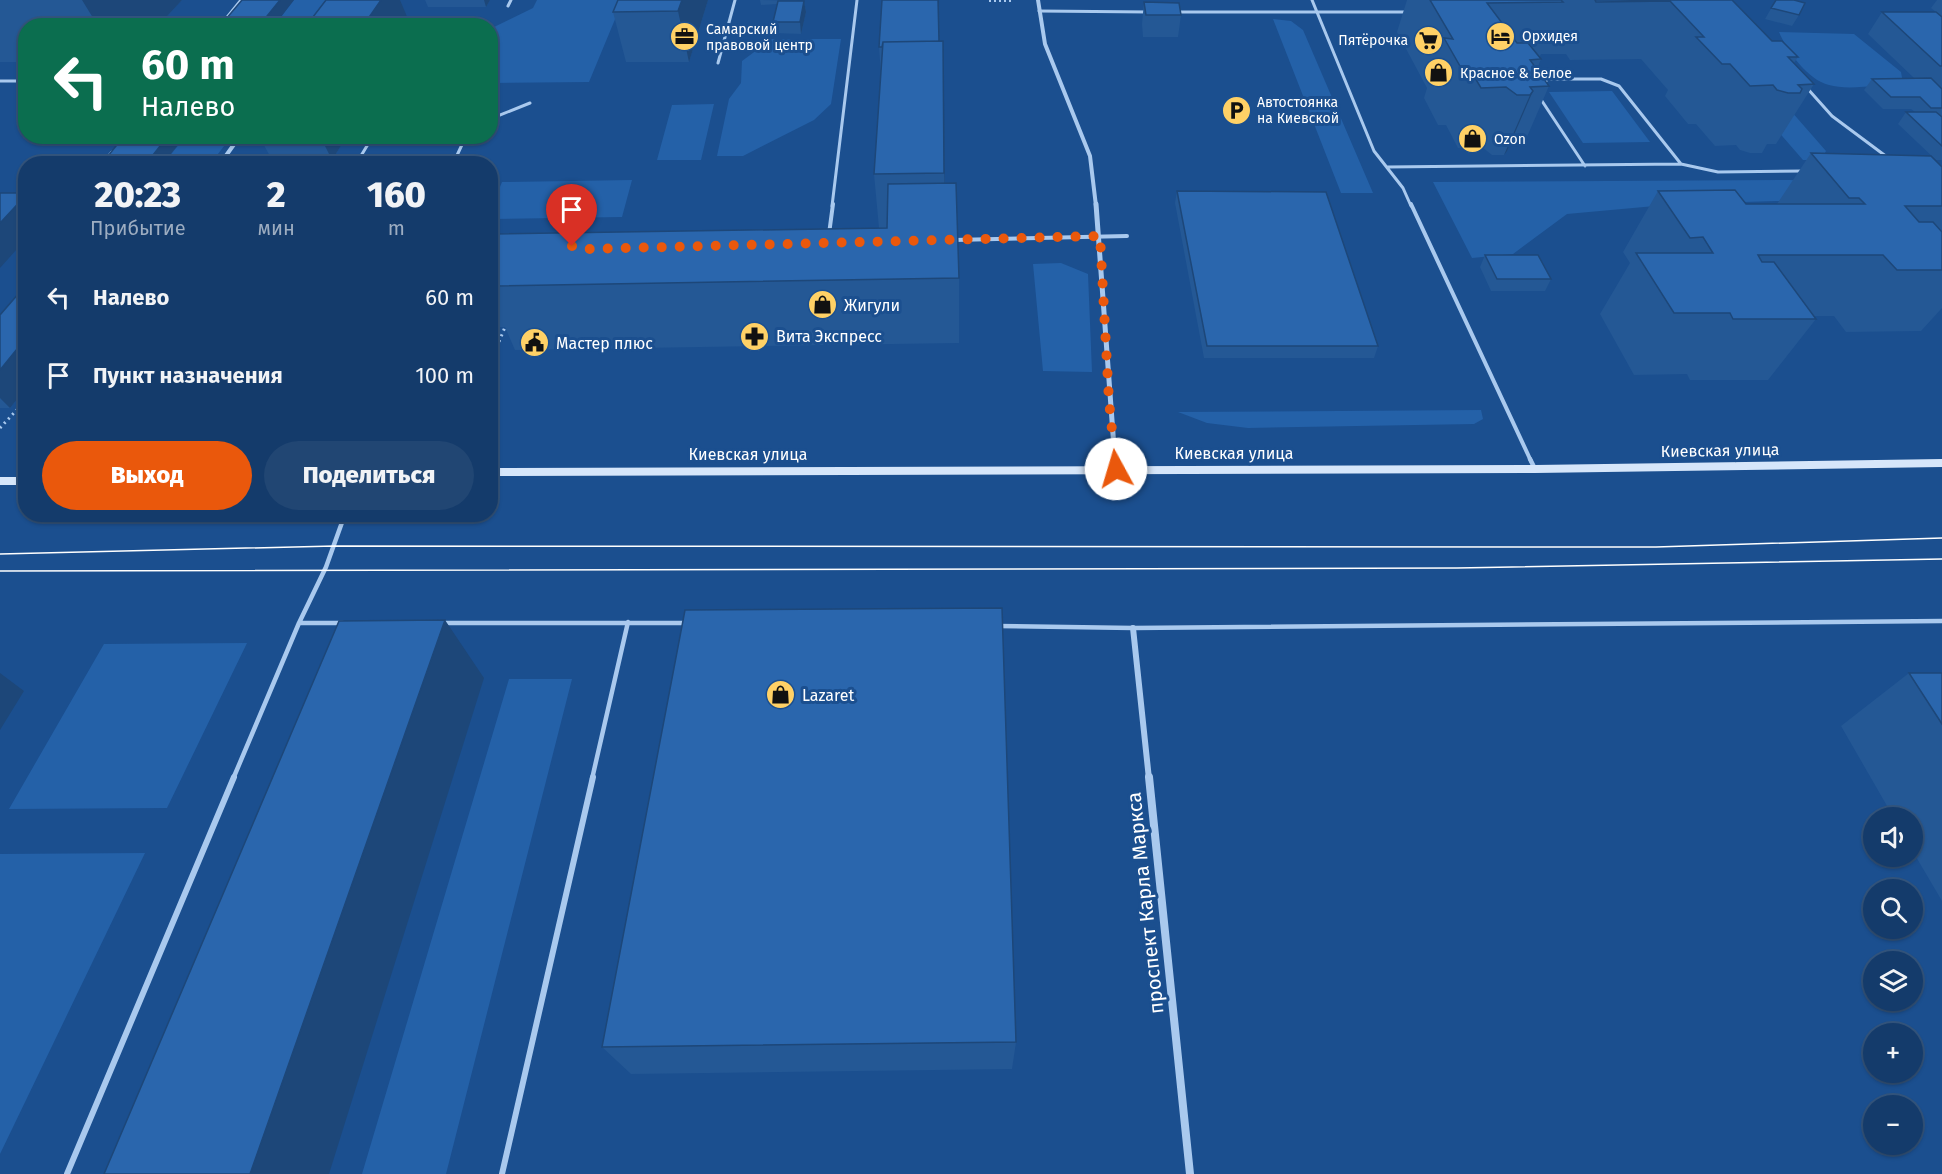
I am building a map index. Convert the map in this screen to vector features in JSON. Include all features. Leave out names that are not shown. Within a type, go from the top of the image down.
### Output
[{"type":"street","points":[[1038,0],[1045,44],[1090,156],[1100,236],[1109,401],[1116,469]]},
{"type":"street","name":"Киевская улица","points":[[498,472],[1535,470],[1941,464]]},
{"type":"street","points":[[0,481],[18,481]]},
{"type":"street","name":"проспект Карла Маркса","points":[[1133,628],[1190,1174]]},
{"type":"lane","points":[[226,18],[241,0]]},
{"type":"lane","points":[[508,6],[511,0]]},
{"type":"lane","points":[[718,63],[735,0]]},
{"type":"lane","points":[[828,243],[857,0]]},
{"type":"lane","points":[[1312,0],[1374,151],[1403,188],[1535,470]]},
{"type":"lane","points":[[1040,11],[1155,12]]},
{"type":"lane","points":[[1166,12],[1412,12]]},
{"type":"lane","points":[[399,18],[446,18]]},
{"type":"lane","points":[[1542,84],[1548,79],[1601,79],[1619,86],[1681,164]]},
{"type":"lane","points":[[0,81],[18,81]]},
{"type":"lane","points":[[1804,84],[1832,116],[1896,164]]},
{"type":"lane","points":[[1535,90],[1585,166]]},
{"type":"lane","points":[[498,116],[530,103]]},
{"type":"lane","points":[[109,156],[117,146]]},
{"type":"lane","points":[[1387,167],[1681,164],[1718,172],[1808,171]]},
{"type":"lane","points":[[944,240],[1127,236]]},
{"type":"lane","points":[[67,1174],[299,623],[326,567],[342,522]]},
{"type":"lane","points":[[992,626],[1133,628],[1942,621]]},
{"type":"lane","points":[[502,1174],[628,622]]},
{"type":"lane","points":[[299,623],[346,623]]},
{"type":"lane","points":[[440,623],[698,623]]},
{"type":"path","points":[[498,346],[506,327]]},
{"type":"path","points":[[0,428],[18,409]]},
{"type":"shaded area","points":[[294,0],[334,0],[320,18],[280,18]]},
{"type":"shaded area","points":[[537,0],[623,0],[589,82],[498,83],[498,25],[533,8]]},
{"type":"shaded area","points":[[1273,19],[1291,21],[1303,30],[1373,193],[1341,193]]},
{"type":"shaded area","points":[[1779,32],[1854,34],[1901,72],[1903,83],[1837,87],[1821,82],[1799,64]]},
{"type":"shaded area","points":[[772,39],[841,39],[831,104],[814,120],[743,156],[717,156],[729,99],[741,83],[742,61]]},
{"type":"shaded area","points":[[1712,55],[1742,55],[1826,151],[1822,157],[1803,160]]},
{"type":"shaded area","points":[[1612,91],[1650,142],[1583,143],[1549,92]]},
{"type":"shaded area","points":[[714,104],[701,160],[657,160],[672,105]]},
{"type":"shaded area","points":[[179,144],[226,144],[216,156],[170,156]]},
{"type":"shaded area","points":[[632,180],[622,217],[498,219],[498,192],[502,182]]},
{"type":"shaded area","points":[[1790,180],[1847,183],[1860,203],[1777,201],[1677,204],[1567,214],[1513,254],[1472,258],[1433,182]]},
{"type":"shaded area","points":[[1061,263],[1088,274],[1092,372],[1043,371],[1033,264]]},
{"type":"shaded area","points":[[1481,410],[1483,419],[1474,424],[1248,428],[1207,423],[1178,412]]},
{"type":"shaded area","points":[[247,643],[167,808],[9,809],[104,644]]},
{"type":"shaded area","points":[[509,679],[572,679],[446,1174],[362,1174]]},
{"type":"shaded area","points":[[145,853],[0,1154],[0,854]]},
{"type":"building","points":[[242,0],[280,0],[265,18],[227,18]]},
{"type":"building","points":[[326,0],[381,0],[369,18],[312,18]]},
{"type":"building","points":[[618,0],[682,0],[678,11],[613,12]]},
{"type":"building","points":[[882,0],[938,0],[939,41],[883,42],[882,47],[879,47]]},
{"type":"building","points":[[1430,0],[1561,0],[1563,2],[1487,3],[1517,43],[1528,43],[1541,59],[1530,60],[1549,86],[1530,87],[1533,91],[1530,95],[1517,95],[1506,87],[1481,88],[1468,66],[1460,66],[1444,38],[1453,39]]},
{"type":"building","points":[[1595,0],[1732,0],[1772,41],[1782,41],[1798,57],[1788,57],[1814,84],[1798,85],[1802,89],[1800,93],[1777,90],[1773,85],[1750,86],[1730,64],[1722,64],[1696,37],[1704,37],[1670,1],[1596,2]]},
{"type":"building","points":[[1776,0],[1794,0],[1805,3],[1799,15],[1771,8]]},
{"type":"building","points":[[778,1],[804,1],[800,22],[773,22]]},
{"type":"building","points":[[1144,2],[1179,3],[1181,15],[1146,15]]},
{"type":"building","points":[[1882,12],[1936,12],[1942,17],[1942,66],[1940,66]]},
{"type":"building","points":[[943,41],[944,173],[874,174],[883,42]]},
{"type":"building","points":[[1931,78],[1942,89],[1942,108],[1931,108],[1920,97],[1891,97],[1872,79]]},
{"type":"building","points":[[1906,112],[1936,112],[1942,117],[1942,146]]},
{"type":"building","points":[[118,144],[162,144],[153,155],[108,156]]},
{"type":"building","points":[[1811,153],[1931,156],[1942,167],[1942,206],[1905,206],[1919,222],[1933,222],[1942,232],[1942,270],[1897,270],[1883,255],[1758,255],[1762,262],[1774,262],[1816,319],[1733,319],[1730,313],[1674,313],[1636,253],[1713,253],[1703,237],[1690,238],[1658,191],[1735,190],[1746,204],[1865,204],[1859,198],[1849,198]]},
{"type":"building","points":[[956,183],[959,278],[498,286],[498,234],[887,228],[888,184]]},
{"type":"building","points":[[1177,191],[1326,192],[1378,346],[1207,346]]},
{"type":"building","points":[[0,193],[18,193],[18,204],[0,223]]},
{"type":"building","points":[[1485,255],[1538,255],[1551,279],[1497,279]]},
{"type":"building","points":[[18,294],[18,348],[0,370],[0,315]]},
{"type":"building","points":[[1002,608],[1016,1042],[602,1047],[685,610]]},
{"type":"building","points":[[445,620],[250,1174],[104,1174],[339,621]]},
{"type":"building","points":[[1909,673],[1942,673],[1942,724]]},
{"type":"tram line","points":[[0,554],[334,546],[1656,547],[1942,538]]},
{"type":"tram line","points":[[0,571],[1457,568],[1942,559]]},
{"type":"place","name":"Орхидея","points":[[1501,36]]},
{"type":"place","name":"Самарский правовой центр","points":[[685,37]]},
{"type":"place","name":"Пятёрочка","points":[[1429,40]]},
{"type":"place","name":"Красное & Белое","points":[[1439,73]]},
{"type":"place","name":"Автостоянка на Киевской","points":[[1236,110]]},
{"type":"place","name":"Ozon","points":[[1473,139]]},
{"type":"place","name":"Жигули","points":[[823,305]]},
{"type":"place","name":"Вита Экспресс","points":[[755,336]]},
{"type":"place","name":"Мастер плюс","points":[[535,343]]},
{"type":"place","name":"Lazaret","points":[[781,695]]},
{"type":"route","points":[[572,246],[588,249],[1100,236],[1109,401],[1116,469]]}]
